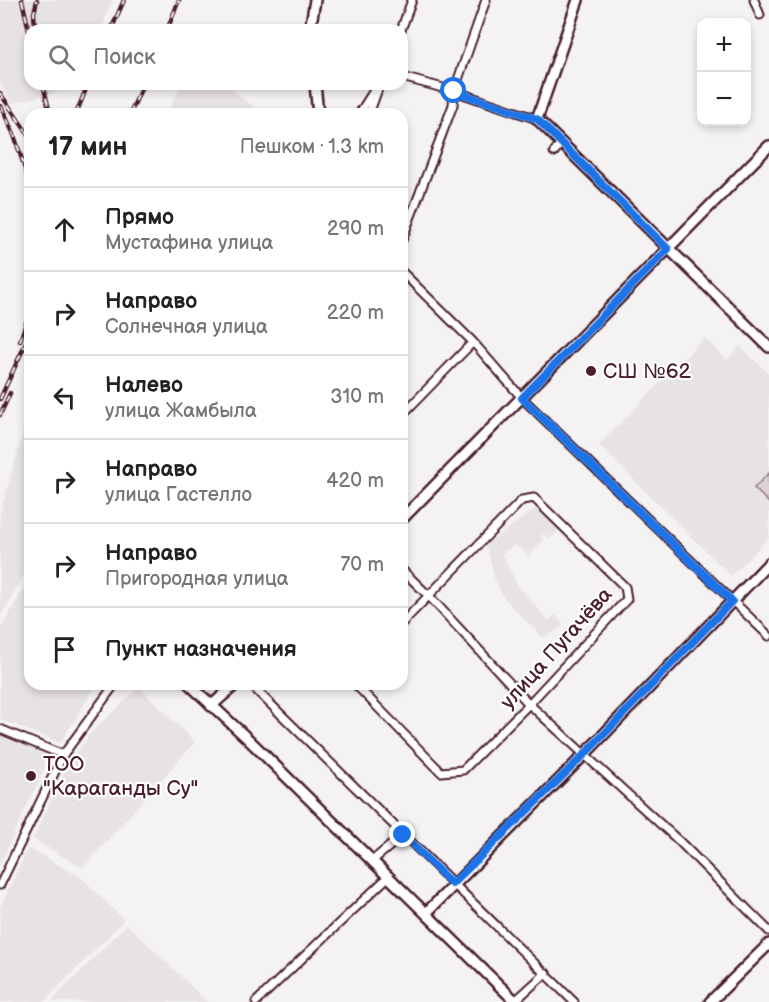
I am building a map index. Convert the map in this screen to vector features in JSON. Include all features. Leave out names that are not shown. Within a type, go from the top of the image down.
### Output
[{"type":"street","points":[[311,24],[315,0]]},
{"type":"street","points":[[403,24],[411,0]]},
{"type":"street","points":[[408,224],[453,105],[454,91],[486,0]]},
{"type":"street","points":[[537,119],[578,0]]},
{"type":"street","points":[[754,0],[760,15]]},
{"type":"street","points":[[408,79],[454,91],[537,119],[769,347]]},
{"type":"street","points":[[316,90],[317,108]]},
{"type":"street","points":[[363,108],[375,90]]},
{"type":"street","points":[[371,108],[377,90]]},
{"type":"street","points":[[554,152],[561,143]]},
{"type":"street","points":[[408,513],[769,146]]},
{"type":"street","points":[[408,278],[473,342],[522,398],[769,636]]},
{"type":"street","points":[[408,409],[473,342]]},
{"type":"street","name":"улица Пугачёва","points":[[361,690],[441,772],[463,770],[529,704],[627,599],[625,586],[534,498],[522,500],[408,616]]},
{"type":"street","points":[[426,912],[584,755],[769,563]]},
{"type":"street","points":[[408,576],[529,704],[678,841],[769,931]]},
{"type":"street","points":[[0,885],[63,755],[111,690]]},
{"type":"street","points":[[195,690],[516,1001],[546,973]]},
{"type":"street","points":[[211,706],[229,690]]},
{"type":"street","points":[[256,690],[574,1002]]},
{"type":"street","points":[[0,729],[63,755]]},
{"type":"street","points":[[372,861],[403,835]]},
{"type":"street","points":[[256,1002],[389,876]]},
{"type":"street","points":[[710,1002],[769,944]]},
{"type":"shaded area","points":[[0,0],[112,0],[103,24],[24,24],[24,90],[66,90],[12,103],[0,83]]},
{"type":"shaded area","points":[[178,90],[232,90],[255,108],[170,108]]},
{"type":"shaded area","points":[[704,338],[727,360],[740,346],[769,374],[769,537],[731,576],[599,445]]},
{"type":"shaded area","points":[[24,429],[24,575],[0,617],[0,515]]},
{"type":"shaded area","points":[[769,473],[769,503],[754,488]]},
{"type":"shaded area","points":[[538,507],[560,530],[550,539],[544,534],[541,536],[543,541],[529,556],[515,544],[502,554],[517,585],[548,620],[556,615],[564,626],[543,638],[504,598],[495,580],[486,545]]},
{"type":"shaded area","points":[[24,588],[24,690],[93,690],[60,743],[0,719],[0,630]]},
{"type":"shaded area","points":[[136,690],[142,690],[195,742],[83,868],[33,839],[70,761],[91,733]]},
{"type":"shaded area","points":[[0,734],[50,756],[0,864]]},
{"type":"shaded area","points":[[28,848],[82,878],[124,920],[44,1002],[0,1002],[0,907]]},
{"type":"shaded area","points":[[127,924],[207,1002],[51,1002]]},
{"type":"railway","points":[[22,0],[27,24]]},
{"type":"railway","points":[[35,24],[37,0]]},
{"type":"railway","points":[[114,24],[124,0]]},
{"type":"railway","points":[[169,24],[179,0]]},
{"type":"railway","points":[[44,90],[49,108]]},
{"type":"railway","points":[[78,108],[86,90]]},
{"type":"railway","points":[[133,108],[140,90]]},
{"type":"railway","points":[[0,93],[24,128]]},
{"type":"railway","points":[[1,106],[24,166]]},
{"type":"railway","points":[[20,341],[24,329]]},
{"type":"railway","points":[[0,399],[24,347]]},
{"type":"railway","points":[[0,415],[10,393]]},
{"type":"place","name":"СШ №62","points":[[591,371]]},
{"type":"place","name":"ТОО \"Караганды Су\"","points":[[31,776]]},
{"type":"route","points":[[403,835],[452,884],[584,755],[732,601],[522,398],[668,249],[537,119],[454,91]]}]
